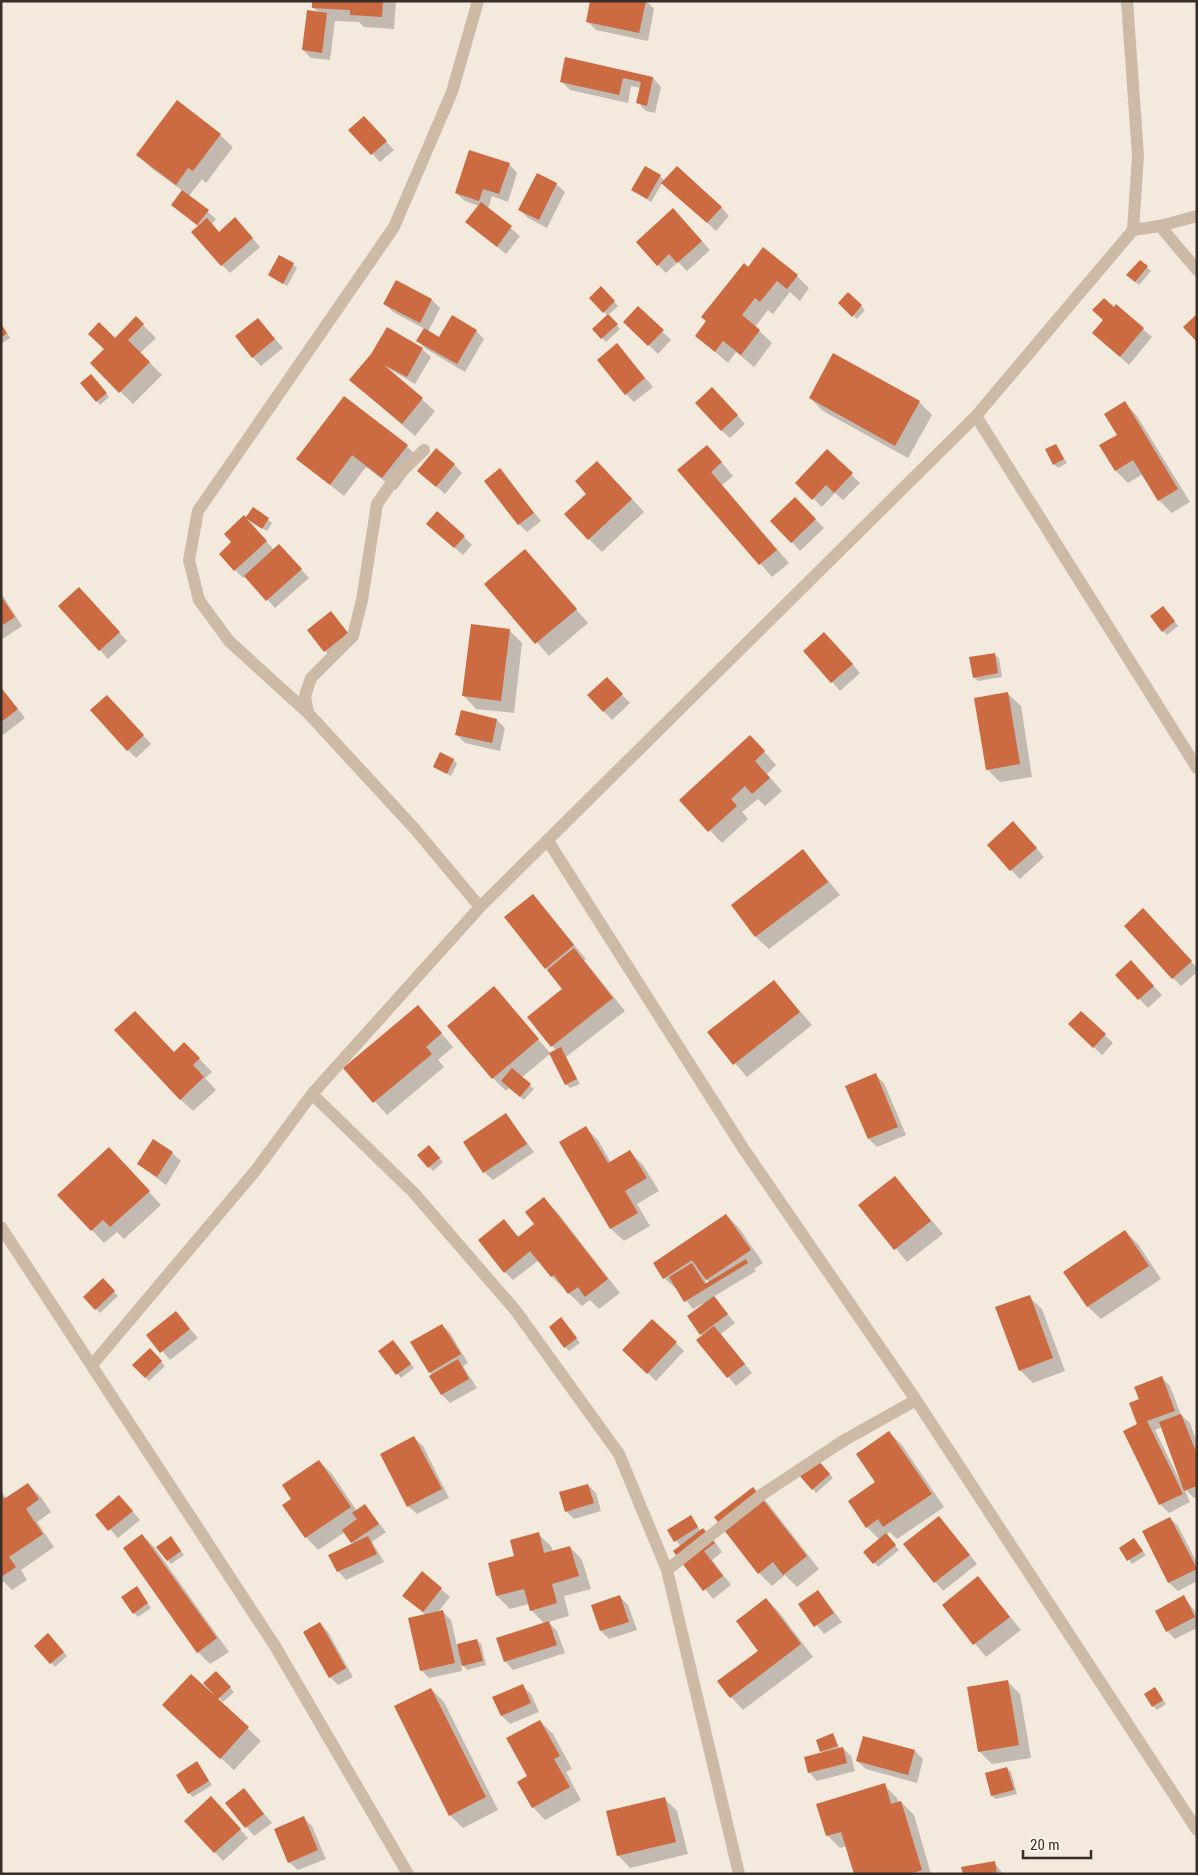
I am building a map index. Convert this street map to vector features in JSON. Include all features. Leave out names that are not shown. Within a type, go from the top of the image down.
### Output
[{"type":"street","points":[[478,1],[452,92],[394,228],[198,511],[189,560],[199,600],[229,642],[308,713],[414,828],[480,907]]},
{"type":"street","points":[[92,1365],[256,1170],[312,1094],[480,907],[976,416],[1133,230],[1138,156],[1127,1]]},
{"type":"street","points":[[1133,230],[1160,226],[1197,216]]},
{"type":"street","points":[[1160,226],[1197,270]]},
{"type":"street","points":[[976,416],[1197,768]]},
{"type":"street","points":[[308,713],[305,696],[311,678],[353,636],[362,600],[377,504],[395,478],[424,450]]},
{"type":"street","points":[[548,841],[743,1148],[916,1400],[1197,1830]]},
{"type":"street","points":[[312,1094],[414,1193],[516,1311],[619,1454],[667,1570],[739,1874]]},
{"type":"street","points":[[1,1227],[275,1646],[408,1874]]},
{"type":"street","points":[[667,1570],[764,1493],[843,1441],[916,1400]]},
{"type":"building","points":[[312,1],[383,1],[382,17],[350,15],[350,10],[312,8]]},
{"type":"building","points":[[590,1],[646,1],[639,33],[586,22]]},
{"type":"building","points":[[307,10],[327,13],[322,53],[302,50]]},
{"type":"building","points":[[565,57],[653,77],[647,106],[636,103],[641,82],[623,78],[619,95],[560,82]]},
{"type":"building","points":[[177,100],[221,134],[193,171],[188,168],[176,185],[136,155]]},
{"type":"building","points":[[364,116],[387,141],[371,155],[348,130]]},
{"type":"building","points":[[469,150],[510,163],[499,194],[483,189],[479,201],[455,193]]},
{"type":"building","points":[[645,166],[661,175],[647,199],[631,190]]},
{"type":"building","points":[[677,166],[722,207],[707,223],[661,183]]},
{"type":"building","points":[[537,173],[557,183],[539,220],[518,210]]},
{"type":"building","points":[[182,190],[209,210],[197,225],[171,205]]},
{"type":"building","points":[[481,202],[512,226],[497,247],[465,222]]},
{"type":"building","points":[[673,208],[702,241],[677,263],[669,254],[657,266],[636,242]]},
{"type":"building","points":[[235,217],[253,238],[221,266],[191,232],[207,218],[219,232]]},
{"type":"building","points":[[763,247],[798,275],[787,289],[777,281],[760,302],[755,298],[742,315],[760,330],[741,355],[723,341],[715,352],[695,336],[706,321],[701,317],[744,263],[748,267]]},
{"type":"building","points":[[279,255],[294,263],[283,284],[268,275]]},
{"type":"building","points":[[1140,260],[1148,266],[1135,282],[1126,275]]},
{"type":"building","points":[[396,280],[432,299],[420,323],[383,304]]},
{"type":"building","points":[[601,286],[615,301],[603,313],[589,298]]},
{"type":"building","points":[[848,292],[862,305],[852,317],[838,303]]},
{"type":"building","points":[[1104,298],[1114,307],[1116,304],[1144,328],[1120,357],[1092,333],[1103,320],[1092,310]]},
{"type":"building","points":[[638,306],[664,330],[648,346],[623,322]]},
{"type":"building","points":[[608,314],[618,324],[601,339],[592,329]]},
{"type":"building","points":[[1197,314],[1197,342],[1183,327]]},
{"type":"building","points":[[452,315],[477,330],[457,364],[416,341],[424,328],[439,337]]},
{"type":"building","points":[[136,316],[144,324],[128,340],[150,362],[119,393],[90,363],[104,349],[88,334],[99,322],[115,338]]},
{"type":"building","points":[[258,318],[275,339],[252,358],[235,336]]},
{"type":"building","points":[[1,324],[7,333],[1,338]]},
{"type":"building","points":[[387,327],[423,348],[407,377],[384,365],[423,398],[402,424],[349,380],[371,354]]},
{"type":"building","points":[[617,343],[645,378],[625,395],[597,360]]},
{"type":"building","points":[[833,353],[920,401],[895,446],[809,398]]},
{"type":"building","points":[[91,374],[107,393],[96,402],[80,383]]},
{"type":"building","points":[[712,387],[738,415],[721,431],[695,403]]},
{"type":"building","points":[[344,396],[408,445],[382,478],[352,455],[330,485],[296,459]]},
{"type":"building","points":[[1125,401],[1178,489],[1158,501],[1133,460],[1115,471],[1099,445],[1117,435],[1104,414]]},
{"type":"building","points":[[1056,444],[1064,459],[1053,465],[1045,449]]},
{"type":"building","points":[[707,445],[722,462],[711,472],[777,550],[759,565],[677,470]]},
{"type":"building","points":[[436,448],[455,464],[436,487],[417,471]]},
{"type":"building","points":[[827,449],[853,473],[834,493],[826,485],[812,500],[795,483]]},
{"type":"building","points":[[597,461],[632,499],[588,540],[564,514],[586,494],[575,481]]},
{"type":"building","points":[[500,468],[534,513],[518,525],[484,481]]},
{"type":"building","points":[[795,497],[816,519],[791,543],[770,521]]},
{"type":"building","points":[[253,507],[269,518],[262,529],[246,518],[267,541],[234,571],[219,554],[231,542],[224,534],[244,515],[246,517]]},
{"type":"building","points":[[437,511],[465,536],[454,548],[426,524]]},
{"type":"building","points":[[279,544],[302,569],[266,601],[244,576]]},
{"type":"building","points":[[525,549],[577,609],[535,644],[484,584]]},
{"type":"building","points":[[79,587],[120,632],[99,651],[58,606]]},
{"type":"building","points":[[1,596],[15,617],[1,626]]},
{"type":"building","points":[[1163,606],[1175,621],[1162,632],[1150,616]]},
{"type":"building","points":[[331,611],[348,633],[324,652],[307,630]]},
{"type":"building","points":[[471,624],[510,629],[501,701],[462,696]]},
{"type":"building","points":[[824,632],[853,664],[831,683],[803,651]]},
{"type":"building","points":[[995,653],[998,673],[973,678],[969,657]]},
{"type":"building","points":[[607,677],[623,694],[603,712],[587,695]]},
{"type":"building","points":[[1,688],[18,709],[1,722]]},
{"type":"building","points":[[1008,692],[1020,764],[986,770],[974,698]]},
{"type":"building","points":[[107,695],[144,735],[127,751],[90,710]]},
{"type":"building","points":[[461,710],[497,719],[492,743],[455,735]]},
{"type":"building","points":[[750,735],[765,751],[755,761],[770,778],[752,794],[745,786],[731,799],[737,806],[708,832],[679,800]]},
{"type":"building","points":[[440,752],[454,759],[447,774],[433,767]]},
{"type":"building","points":[[1013,821],[1037,848],[1010,871],[987,845]]},
{"type":"building","points":[[803,849],[828,882],[755,937],[731,905]]},
{"type":"building","points":[[533,894],[574,945],[545,969],[504,917]]},
{"type":"building","points":[[1143,908],[1192,961],[1172,979],[1124,926]]},
{"type":"building","points":[[574,948],[613,998],[551,1047],[527,1017],[562,989],[547,970]]},
{"type":"building","points":[[1131,960],[1154,986],[1138,1000],[1115,975]]},
{"type":"building","points":[[774,980],[800,1012],[733,1065],[707,1032]]},
{"type":"building","points":[[494,986],[539,1039],[492,1079],[447,1026]]},
{"type":"building","points":[[418,1005],[442,1033],[426,1047],[432,1054],[373,1103],[343,1068]]},
{"type":"building","points":[[135,1011],[174,1052],[184,1042],[200,1058],[193,1065],[204,1077],[180,1100],[114,1030]]},
{"type":"building","points":[[1081,1011],[1106,1034],[1093,1048],[1068,1024]]},
{"type":"building","points":[[561,1047],[577,1079],[565,1085],[549,1053]]},
{"type":"building","points":[[512,1068],[531,1084],[520,1097],[501,1081]]},
{"type":"building","points":[[876,1073],[898,1127],[868,1139],[845,1086]]},
{"type":"building","points":[[506,1113],[527,1144],[483,1173],[463,1142]]},
{"type":"building","points":[[586,1126],[608,1163],[630,1150],[647,1178],[625,1191],[638,1213],[610,1229],[559,1142]]},
{"type":"building","points":[[153,1139],[173,1152],[157,1177],[137,1164]]},
{"type":"building","points":[[429,1145],[440,1158],[428,1168],[417,1155]]},
{"type":"building","points":[[109,1147],[150,1191],[110,1227],[103,1220],[91,1231],[57,1195]]},
{"type":"building","points":[[895,1176],[931,1221],[894,1250],[858,1205]]},
{"type":"building","points":[[544,1197],[608,1279],[585,1297],[578,1287],[568,1294],[554,1275],[551,1277],[530,1251],[504,1273],[478,1240],[504,1219],[518,1237],[534,1224],[525,1212]]},
{"type":"building","points":[[726,1214],[751,1250],[706,1280],[692,1260],[663,1279],[653,1263]]},
{"type":"building","points":[[1125,1230],[1149,1266],[1087,1307],[1063,1272]]},
{"type":"building","points":[[746,1259],[748,1263],[684,1302],[669,1277],[692,1263],[705,1284]]},
{"type":"building","points":[[103,1278],[115,1291],[95,1310],[83,1297]]},
{"type":"building","points":[[1030,1295],[1053,1358],[1019,1371],[995,1307]]},
{"type":"building","points":[[714,1296],[728,1314],[700,1335],[687,1316]]},
{"type":"building","points":[[176,1311],[190,1329],[160,1353],[146,1335]]},
{"type":"building","points":[[561,1317],[577,1338],[564,1348],[549,1327]]},
{"type":"building","points":[[652,1319],[677,1342],[647,1374],[622,1350]]},
{"type":"building","points":[[442,1324],[461,1354],[429,1373],[410,1342]]},
{"type":"building","points":[[714,1326],[745,1364],[727,1378],[696,1340]]},
{"type":"building","points":[[393,1340],[411,1364],[396,1375],[378,1351]]},
{"type":"building","points":[[150,1348],[162,1361],[145,1378],[132,1365]]},
{"type":"building","points":[[458,1359],[469,1379],[441,1395],[429,1376]]},
{"type":"building","points":[[1162,1376],[1175,1411],[1147,1421],[1183,1494],[1159,1505],[1123,1431],[1137,1424],[1129,1403],[1139,1399],[1134,1387]]},
{"type":"building","points":[[1181,1414],[1197,1454],[1197,1486],[1184,1491],[1159,1422]]},
{"type":"building","points":[[889,1431],[932,1494],[883,1527],[878,1519],[866,1528],[848,1501],[875,1482],[856,1454]]},
{"type":"building","points":[[414,1436],[442,1489],[407,1507],[380,1454]]},
{"type":"building","points":[[817,1459],[830,1474],[812,1490],[799,1475]]},
{"type":"building","points":[[319,1460],[351,1507],[305,1538],[282,1505],[291,1499],[282,1485]]},
{"type":"building","points":[[28,1483],[39,1499],[26,1509],[43,1534],[9,1557],[16,1567],[1,1577],[1,1494],[4,1499]]},
{"type":"building","points":[[588,1484],[594,1503],[565,1512],[559,1492]]},
{"type":"building","points":[[753,1487],[807,1556],[783,1575],[773,1562],[758,1574],[714,1517]]},
{"type":"building","points":[[119,1495],[133,1511],[108,1531],[95,1515]]},
{"type":"building","points":[[365,1504],[379,1524],[351,1543],[342,1530],[357,1519],[352,1513]]},
{"type":"building","points":[[691,1515],[698,1527],[674,1542],[667,1530]]},
{"type":"building","points":[[939,1516],[970,1555],[934,1583],[903,1544]]},
{"type":"building","points":[[1170,1517],[1197,1569],[1168,1583],[1142,1531]]},
{"type":"building","points":[[703,1528],[715,1543],[704,1551],[723,1576],[703,1591],[673,1551]]},
{"type":"building","points":[[539,1532],[544,1553],[570,1546],[579,1576],[552,1584],[557,1603],[530,1611],[524,1589],[496,1596],[488,1563],[514,1556],[510,1540]]},
{"type":"building","points":[[886,1533],[896,1545],[873,1564],[863,1552]]},
{"type":"building","points":[[142,1534],[217,1638],[197,1653],[123,1548]]},
{"type":"building","points":[[171,1536],[181,1551],[167,1561],[156,1547]]},
{"type":"building","points":[[368,1536],[377,1554],[337,1572],[328,1555]]},
{"type":"building","points":[[1134,1538],[1143,1551],[1127,1561],[1119,1548]]},
{"type":"building","points":[[422,1571],[442,1588],[423,1612],[402,1596]]},
{"type":"building","points":[[978,1576],[1010,1617],[973,1645],[942,1605]]},
{"type":"building","points":[[137,1586],[148,1603],[133,1614],[121,1597]]},
{"type":"building","points":[[818,1590],[834,1613],[814,1627],[798,1604]]},
{"type":"building","points":[[620,1595],[629,1622],[600,1631],[591,1605]]},
{"type":"building","points":[[1184,1595],[1195,1617],[1166,1632],[1155,1611]]},
{"type":"building","points":[[766,1598],[801,1644],[730,1698],[717,1681],[758,1651],[736,1621]]},
{"type":"building","points":[[443,1610],[455,1663],[420,1671],[408,1618]]},
{"type":"building","points":[[549,1621],[557,1645],[504,1662],[496,1638]]},
{"type":"building","points":[[320,1622],[346,1668],[329,1678],[303,1632]]},
{"type":"building","points":[[48,1633],[64,1652],[50,1664],[34,1646]]},
{"type":"building","points":[[477,1639],[483,1661],[462,1666],[457,1644]]},
{"type":"building","points":[[216,1671],[231,1687],[218,1699],[203,1683]]},
{"type":"building","points":[[191,1674],[249,1727],[220,1759],[162,1705]]},
{"type":"building","points":[[1008,1680],[1019,1745],[978,1752],[967,1687]]},
{"type":"building","points":[[523,1684],[531,1703],[501,1716],[492,1697]]},
{"type":"building","points":[[1155,1687],[1163,1700],[1152,1707],[1144,1694]]},
{"type":"building","points":[[431,1688],[486,1797],[449,1816],[394,1706]]},
{"type":"building","points":[[540,1720],[560,1756],[554,1759],[570,1787],[532,1808],[517,1782],[527,1776],[506,1738]]},
{"type":"building","points":[[833,1733],[838,1746],[820,1752],[816,1740]]},
{"type":"building","points":[[863,1736],[915,1750],[908,1775],[856,1761]]},
{"type":"building","points":[[843,1747],[847,1763],[808,1773],[804,1757]]},
{"type":"building","points":[[197,1761],[209,1781],[188,1794],[176,1775]]},
{"type":"building","points":[[1007,1767],[1014,1790],[991,1796],[985,1773]]},
{"type":"building","points":[[885,1783],[891,1804],[901,1801],[922,1870],[910,1874],[854,1874],[841,1832],[826,1836],[816,1804]]},
{"type":"building","points":[[244,1788],[264,1814],[245,1828],[225,1803]]},
{"type":"building","points":[[211,1796],[241,1829],[214,1853],[184,1821]]},
{"type":"building","points":[[665,1797],[676,1842],[617,1856],[606,1811]]},
{"type":"building","points":[[304,1816],[318,1850],[288,1863],[274,1829]]},
{"type":"building","points":[[995,1861],[997,1874],[963,1874],[961,1867]]}]
